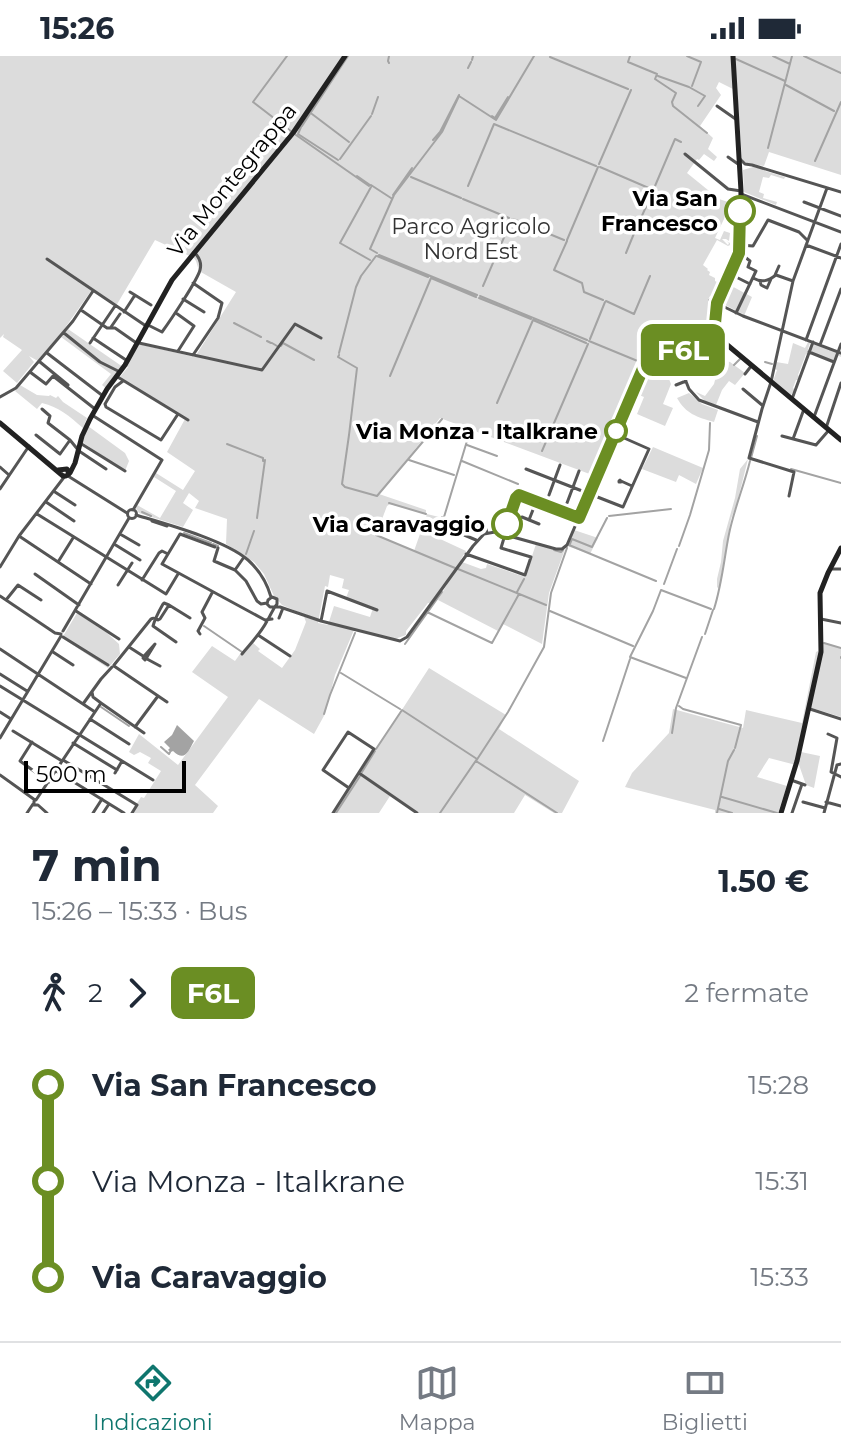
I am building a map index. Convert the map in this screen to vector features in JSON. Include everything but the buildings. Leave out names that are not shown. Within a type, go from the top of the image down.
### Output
[{"type":"street","name":"Via Montegrappa","points":[[66,473],[77,458],[94,411],[127,361],[154,307],[172,280],[290,137],[345,56]]},
{"type":"street","points":[[271,597],[276,598],[283,608],[321,621],[400,641],[407,637],[466,554],[487,533],[504,534],[560,550],[567,545],[644,366],[709,339],[714,334],[714,302],[730,274],[740,245],[741,166],[733,56]]},
{"type":"street","points":[[717,106],[737,120]]},
{"type":"street","points":[[685,154],[728,189],[841,232]]},
{"type":"street","points":[[728,157],[741,166],[754,166],[841,192]]},
{"type":"street","points":[[789,496],[794,472],[749,459],[771,382],[793,281],[827,188]]},
{"type":"street","points":[[804,202],[841,216]]},
{"type":"street","points":[[740,245],[752,247],[756,244],[766,221],[799,232],[806,242],[838,258]]},
{"type":"street","points":[[806,340],[841,244]]},
{"type":"street","points":[[736,313],[756,271],[748,267],[750,261],[739,253]]},
{"type":"street","points":[[47,259],[122,313],[162,332],[200,271],[199,258],[193,254]]},
{"type":"street","points":[[764,293],[779,266]]},
{"type":"street","points":[[730,274],[750,284]]},
{"type":"street","points":[[775,275],[793,281]]},
{"type":"street","points":[[753,278],[770,280]]},
{"type":"street","points":[[760,281],[767,288]]},
{"type":"street","points":[[193,283],[222,303],[219,316],[193,355]]},
{"type":"street","points":[[820,345],[841,289]]},
{"type":"street","points":[[0,397],[15,390],[63,333],[93,291]]},
{"type":"street","points":[[111,327],[133,294],[154,307]]},
{"type":"street","points":[[183,299],[204,312]]},
{"type":"street","points":[[714,302],[840,352]]},
{"type":"street","points":[[90,343],[115,306]]},
{"type":"street","points":[[81,310],[102,325],[147,344],[262,370],[295,324],[321,338]]},
{"type":"street","points":[[175,313],[194,326],[178,351]]},
{"type":"street","points":[[63,333],[123,381],[188,420]]},
{"type":"street","points":[[714,334],[828,426],[841,440]]},
{"type":"street","points":[[93,338],[127,361]]},
{"type":"street","points":[[792,399],[813,342]]},
{"type":"street","points":[[814,417],[841,344]]},
{"type":"street","points":[[809,352],[834,362]]},
{"type":"street","points":[[47,353],[103,396]]},
{"type":"street","points":[[675,353],[692,393],[702,402],[758,422]]},
{"type":"street","points":[[767,355],[776,358]]},
{"type":"street","points":[[684,374],[706,366],[721,373],[722,361]]},
{"type":"street","points":[[0,738],[64,633],[162,460],[94,411],[39,362]]},
{"type":"street","points":[[745,374],[752,365]]},
{"type":"street","points":[[30,372],[46,384],[54,375]]},
{"type":"street","points":[[123,381],[105,403],[107,408],[161,440],[178,414]]},
{"type":"street","points":[[676,385],[686,381]]},
{"type":"street","points":[[782,436],[816,445],[828,426],[840,386]]},
{"type":"street","points":[[743,389],[763,406]]},
{"type":"street","points":[[833,407],[841,410]]},
{"type":"street","points":[[42,409],[50,415],[48,422],[79,451],[106,469]]},
{"type":"street","points":[[793,439],[804,409]]},
{"type":"street","points":[[1,424],[128,516],[133,519],[136,515]]},
{"type":"street","points":[[526,469],[623,507],[649,449],[615,434]]},
{"type":"street","points":[[36,435],[60,454],[70,440]]},
{"type":"street","points":[[80,443],[125,471]]},
{"type":"street","points":[[0,489],[29,446]]},
{"type":"street","points":[[549,495],[560,465]]},
{"type":"street","points":[[0,467],[9,475]]},
{"type":"street","points":[[567,503],[579,471]]},
{"type":"street","points":[[0,567],[66,473]]},
{"type":"street","points":[[621,481],[632,487]]},
{"type":"street","points":[[55,492],[75,505]]},
{"type":"street","points":[[466,554],[525,575],[531,557],[501,548],[517,496],[520,495],[579,518]]},
{"type":"street","points":[[46,502],[74,521]]},
{"type":"street","points":[[529,520],[536,502]]},
{"type":"street","points":[[133,510],[136,515],[226,547],[244,557],[261,574],[271,597],[272,613]]},
{"type":"street","points":[[560,521],[564,512]]},
{"type":"street","points":[[37,514],[166,594],[179,573]]},
{"type":"street","points":[[522,517],[539,524]]},
{"type":"street","points":[[442,518],[486,529],[487,533]]},
{"type":"street","points":[[450,529],[478,540]]},
{"type":"street","points":[[120,534],[139,545]]},
{"type":"street","points":[[272,613],[257,601],[246,581],[235,570],[214,561],[216,548],[180,534],[162,564],[213,592],[272,613],[283,608]]},
{"type":"street","points":[[19,536],[91,584]]},
{"type":"street","points":[[58,562],[73,537]]},
{"type":"street","points":[[114,544],[140,560]]},
{"type":"street","points":[[781,813],[796,764],[821,648],[820,593],[835,567],[841,548]]},
{"type":"street","points":[[142,580],[159,552],[168,554]]},
{"type":"street","points":[[235,570],[244,557]]},
{"type":"street","points":[[118,585],[132,563]]},
{"type":"street","points":[[35,574],[79,605]]},
{"type":"street","points":[[6,600],[17,585],[41,600]]},
{"type":"street","points":[[321,621],[327,591],[377,610]]},
{"type":"street","points":[[200,634],[198,631],[205,618],[202,612],[213,592]]},
{"type":"street","points":[[0,596],[55,633],[64,633]]},
{"type":"street","points":[[242,654],[278,602]]},
{"type":"street","points":[[83,704],[110,665],[119,659],[151,620],[160,620],[169,605],[190,618]]},
{"type":"street","points":[[272,613],[283,608]]},
{"type":"street","points":[[76,611],[119,639]]},
{"type":"street","points":[[820,618],[841,623]]},
{"type":"street","points":[[156,619],[153,626],[176,642]]},
{"type":"street","points":[[64,633],[69,641],[167,702]]},
{"type":"street","points":[[258,635],[290,656]]},
{"type":"street","points":[[129,647],[160,666]]},
{"type":"street","points":[[0,649],[95,712]]},
{"type":"street","points":[[52,651],[73,665]]},
{"type":"street","points":[[140,665],[145,657]]},
{"type":"street","points":[[0,674],[28,692]]},
{"type":"street","points":[[0,686],[153,780]]},
{"type":"street","points":[[92,692],[93,698]]},
{"type":"street","points":[[135,727],[158,696]]},
{"type":"street","points":[[87,698],[93,698],[144,733]]},
{"type":"street","points":[[29,811],[101,703]]},
{"type":"street","points":[[809,708],[841,719]]},
{"type":"street","points":[[0,712],[11,719]]},
{"type":"street","points":[[90,719],[129,744]]},
{"type":"street","points":[[13,731],[137,805],[132,813]]},
{"type":"street","points":[[333,813],[374,749],[348,732],[323,770],[349,788]]},
{"type":"street","points":[[828,734],[837,738],[831,772],[841,776]]},
{"type":"street","points":[[32,742],[20,761],[49,782]]},
{"type":"street","points":[[73,743],[116,771],[122,761]]},
{"type":"street","points":[[803,802],[824,810],[837,765],[841,764]]},
{"type":"street","points":[[56,771],[124,813]]},
{"type":"street","points":[[359,773],[417,813]]},
{"type":"street","points":[[0,783],[2,776],[45,811]]},
{"type":"street","points":[[791,780],[804,784],[792,813]]},
{"type":"street","points":[[93,813],[102,799]]},
{"type":"street","points":[[826,802],[841,806]]},
{"type":"street","points":[[103,813],[109,804]]},
{"type":"green space","name":"Parco Agricolo Nord Est","points":[[0,56],[841,56],[841,175],[769,152],[764,166],[746,163],[742,159],[737,91],[719,82],[716,88],[721,95],[700,126],[713,138],[708,149],[717,157],[714,161],[704,154],[687,173],[719,199],[728,202],[715,238],[720,240],[724,231],[730,233],[729,241],[722,239],[730,245],[728,246],[717,240],[703,265],[715,281],[722,279],[718,296],[710,296],[708,300],[715,305],[712,333],[708,338],[641,366],[595,476],[440,418],[379,494],[426,510],[422,513],[390,504],[376,535],[414,551],[427,514],[443,518],[438,538],[466,551],[462,562],[481,569],[486,568],[487,564],[525,577],[536,544],[565,549],[549,593],[542,644],[503,624],[498,631],[438,600],[449,581],[428,603],[406,635],[395,639],[354,630],[335,675],[325,714],[314,734],[259,699],[195,785],[218,806],[213,813],[131,813],[161,771],[148,763],[151,758],[140,752],[134,755],[129,752],[139,734],[178,765],[228,697],[192,672],[212,646],[235,661],[252,642],[260,649],[258,651],[282,668],[295,650],[306,622],[303,614],[282,605],[274,596],[264,574],[254,562],[226,544],[227,519],[195,508],[199,501],[189,493],[183,503],[193,510],[183,527],[139,513],[137,505],[160,518],[176,491],[154,477],[156,473],[183,490],[195,471],[167,452],[185,419],[119,378],[128,367],[125,365],[138,344],[195,357],[236,292],[199,271],[194,258],[155,240],[116,306],[91,291],[38,361],[29,356],[34,362],[17,383],[3,371],[22,350],[3,337],[4,334],[0,338]],"holes":[[[330,575],[344,579],[342,588],[349,590],[346,598],[373,608],[370,617],[334,606],[328,625],[318,623]]]},
{"type":"green space","points":[[753,167],[785,177],[763,177],[759,192],[764,194],[763,198],[777,202],[776,205],[744,192],[743,170]]},
{"type":"green space","points":[[726,283],[752,297],[744,316],[719,302]]},
{"type":"green space","points":[[68,329],[123,367],[107,389],[102,385],[111,374],[61,337]]},
{"type":"green space","points":[[808,342],[809,351],[813,343],[838,352],[841,346],[841,357],[837,355],[834,362],[810,352],[806,354],[799,380],[796,380],[795,390],[790,396],[773,381],[776,362],[788,364],[793,343],[805,348]]},
{"type":"green space","points":[[726,361],[745,373],[735,385],[729,381],[716,405],[705,401],[696,392],[705,396],[714,384],[717,372],[724,375]]},
{"type":"green space","points":[[653,365],[656,373],[665,369],[671,384],[663,404],[673,408],[665,426],[637,414],[644,397],[634,393],[644,371]]},
{"type":"green space","points":[[20,385],[37,395],[58,396],[87,418],[83,428],[54,407],[42,403],[37,409],[15,391]]},
{"type":"green space","points":[[689,393],[702,404],[718,410],[714,422],[684,408],[677,398]]},
{"type":"green space","points":[[88,426],[125,453],[129,461],[125,471],[82,442]]},
{"type":"green space","points":[[653,447],[703,468],[696,484],[679,475],[676,482],[642,469]]},
{"type":"green space","points":[[748,459],[731,519],[719,589],[717,579],[723,541],[740,469]]},
{"type":"green space","points":[[574,530],[598,538],[590,554],[567,546]]},
{"type":"green space","points":[[77,613],[119,644],[120,654],[108,668],[62,638]]},
{"type":"green space","points":[[822,643],[841,648],[841,717],[809,707],[796,765],[769,758],[757,777],[787,786],[778,813],[715,813],[715,810],[625,787],[632,773],[669,733],[673,709],[743,728],[746,710],[802,723],[816,652],[822,649]]},
{"type":"green space","points":[[429,668],[506,715],[499,729],[579,781],[562,813],[554,813],[525,795],[514,813],[419,813],[361,773]]},
{"type":"green space","points":[[801,752],[820,756],[814,788],[806,785],[798,762]]},
{"type":"green space","points":[[359,774],[390,796],[379,813],[334,813]]},
{"type":"shaded area","points":[[177,725],[194,741],[183,756],[168,750],[170,748],[164,742]]},
{"type":"waterway","points":[[287,56],[253,102],[292,132]]},
{"type":"waterway","points":[[302,126],[348,56]]},
{"type":"waterway","points":[[389,56],[389,63]]},
{"type":"waterway","points":[[472,60],[473,56]]},
{"type":"waterway","points":[[377,253],[370,249],[394,195],[442,132],[459,96],[496,120],[534,56]]},
{"type":"waterway","points":[[630,56],[628,62],[657,74],[655,79],[676,93],[673,106],[707,133]]},
{"type":"waterway","points":[[687,56],[701,62],[692,86]]},
{"type":"waterway","points":[[773,56],[790,64]]},
{"type":"waterway","points":[[768,148],[792,56]]},
{"type":"waterway","points":[[804,56],[841,73]]},
{"type":"waterway","points":[[550,57],[628,89]]},
{"type":"waterway","points":[[736,59],[785,81]]},
{"type":"waterway","points":[[468,68],[471,62]]},
{"type":"waterway","points":[[658,76],[705,96],[698,106]]},
{"type":"waterway","points":[[786,85],[834,111]]},
{"type":"waterway","points":[[599,164],[631,90]]},
{"type":"waterway","points":[[433,140],[459,95]]},
{"type":"waterway","points":[[372,114],[378,97]]},
{"type":"waterway","points":[[492,116],[495,118],[508,97]]},
{"type":"waterway","points":[[815,161],[841,102]]},
{"type":"waterway","points":[[312,114],[349,142]]},
{"type":"waterway","points":[[340,159],[371,116]]},
{"type":"waterway","points":[[468,186],[494,124],[596,166]]},
{"type":"waterway","points":[[301,127],[298,134],[338,160]]},
{"type":"waterway","points":[[296,135],[369,186]]},
{"type":"waterway","points":[[655,186],[675,139],[681,142]]},
{"type":"waterway","points":[[567,240],[598,167]]},
{"type":"waterway","points":[[600,167],[651,189]]},
{"type":"waterway","points":[[393,195],[412,168]]},
{"type":"waterway","points":[[357,176],[370,185]]},
{"type":"waterway","points":[[411,177],[461,198]]},
{"type":"waterway","points":[[371,185],[391,198]]},
{"type":"waterway","points":[[370,260],[340,243],[371,187]]},
{"type":"waterway","points":[[636,229],[654,189]]},
{"type":"waterway","points":[[463,199],[509,218]]},
{"type":"waterway","points":[[483,286],[512,219]]},
{"type":"waterway","points":[[513,219],[564,240]]},
{"type":"waterway","points":[[626,253],[635,231]]},
{"type":"waterway","points":[[567,241],[554,270],[582,283],[584,292],[603,300]]},
{"type":"waterway","points":[[379,255],[477,295]]},
{"type":"waterway","points":[[339,353],[356,287],[376,256]]},
{"type":"waterway","points":[[377,256],[428,277]]},
{"type":"waterway","points":[[606,301],[634,314],[650,276]]},
{"type":"waterway","points":[[390,376],[431,278],[476,297]]},
{"type":"waterway","points":[[480,296],[587,340]]},
{"type":"waterway","points":[[479,298],[531,319]]},
{"type":"waterway","points":[[590,339],[605,302]]},
{"type":"waterway","points":[[497,403],[533,320],[586,343]]},
{"type":"waterway","points":[[234,323],[261,337]]},
{"type":"waterway","points":[[267,341],[271,343]]},
{"type":"waterway","points":[[589,341],[640,362]]},
{"type":"waterway","points":[[272,343],[277,346]]},
{"type":"waterway","points":[[281,346],[283,343],[314,360]]},
{"type":"waterway","points":[[542,451],[588,344]]},
{"type":"waterway","points":[[339,355],[357,368],[342,484],[345,487],[377,496],[442,419]]},
{"type":"waterway","points":[[734,365],[741,358]]},
{"type":"waterway","points":[[765,362],[772,364]]},
{"type":"waterway","points":[[679,546],[709,450],[710,423]]},
{"type":"waterway","points":[[444,517],[470,431]]},
{"type":"waterway","points":[[751,458],[757,436]]},
{"type":"waterway","points":[[227,444],[263,458],[263,461]]},
{"type":"waterway","points":[[467,445],[497,456]]},
{"type":"waterway","points":[[257,518],[265,460]]},
{"type":"waterway","points":[[409,460],[454,475]]},
{"type":"waterway","points":[[462,461],[518,484]]},
{"type":"waterway","points":[[714,609],[731,525],[750,461]]},
{"type":"waterway","points":[[791,469],[841,483]]},
{"type":"waterway","points":[[389,503],[426,514]]},
{"type":"waterway","points":[[609,516],[671,509]]},
{"type":"waterway","points":[[142,512],[151,516]]},
{"type":"waterway","points":[[570,544],[572,539],[592,547],[607,518]]},
{"type":"waterway","points":[[246,554],[254,531]]},
{"type":"waterway","points":[[184,533],[211,543]]},
{"type":"waterway","points":[[376,535],[455,568]]},
{"type":"waterway","points":[[213,544],[218,546]]},
{"type":"waterway","points":[[569,545],[656,581]]},
{"type":"waterway","points":[[557,813],[476,761],[544,647],[551,593],[567,548]]},
{"type":"waterway","points":[[664,584],[677,549]]},
{"type":"waterway","points":[[554,550],[563,550]]},
{"type":"waterway","points":[[458,569],[546,605]]},
{"type":"waterway","points":[[517,592],[524,579]]},
{"type":"waterway","points":[[686,678],[630,657],[661,590],[711,609]]},
{"type":"waterway","points":[[405,644],[442,592]]},
{"type":"waterway","points":[[427,612],[492,643],[519,594]]},
{"type":"waterway","points":[[705,634],[713,610]]},
{"type":"waterway","points":[[550,611],[633,646]]},
{"type":"waterway","points":[[204,626],[242,652]]},
{"type":"waterway","points":[[324,714],[355,633]]},
{"type":"waterway","points":[[672,733],[676,708],[702,637]]},
{"type":"waterway","points":[[824,643],[841,648]]},
{"type":"waterway","points":[[603,741],[630,659]]},
{"type":"waterway","points":[[341,673],[400,709]]},
{"type":"waterway","points":[[679,706],[741,725],[735,748]]},
{"type":"waterway","points":[[101,707],[129,726]]},
{"type":"waterway","points":[[376,749],[402,710],[477,759],[440,813]]},
{"type":"waterway","points":[[161,747],[170,752]]},
{"type":"waterway","points":[[717,813],[728,761],[734,750]]},
{"type":"waterway","points":[[362,772],[375,751]]},
{"type":"waterway","points":[[336,813],[360,776]]},
{"type":"waterway","points":[[722,797],[777,813]]},
{"type":"waterway","points":[[719,809],[732,813]]},
{"type":"bus line","name":"F6L","points":[[507,524],[519,495],[579,518],[644,366],[709,339],[714,334],[717,303],[739,253],[740,211]]},
{"type":"place","name":"Via San Francesco","points":[[740,211]]},
{"type":"place","name":"Via Monza - Italkrane","points":[[616,431]]},
{"type":"place","name":"Via Caravaggio","points":[[507,524]]}]
